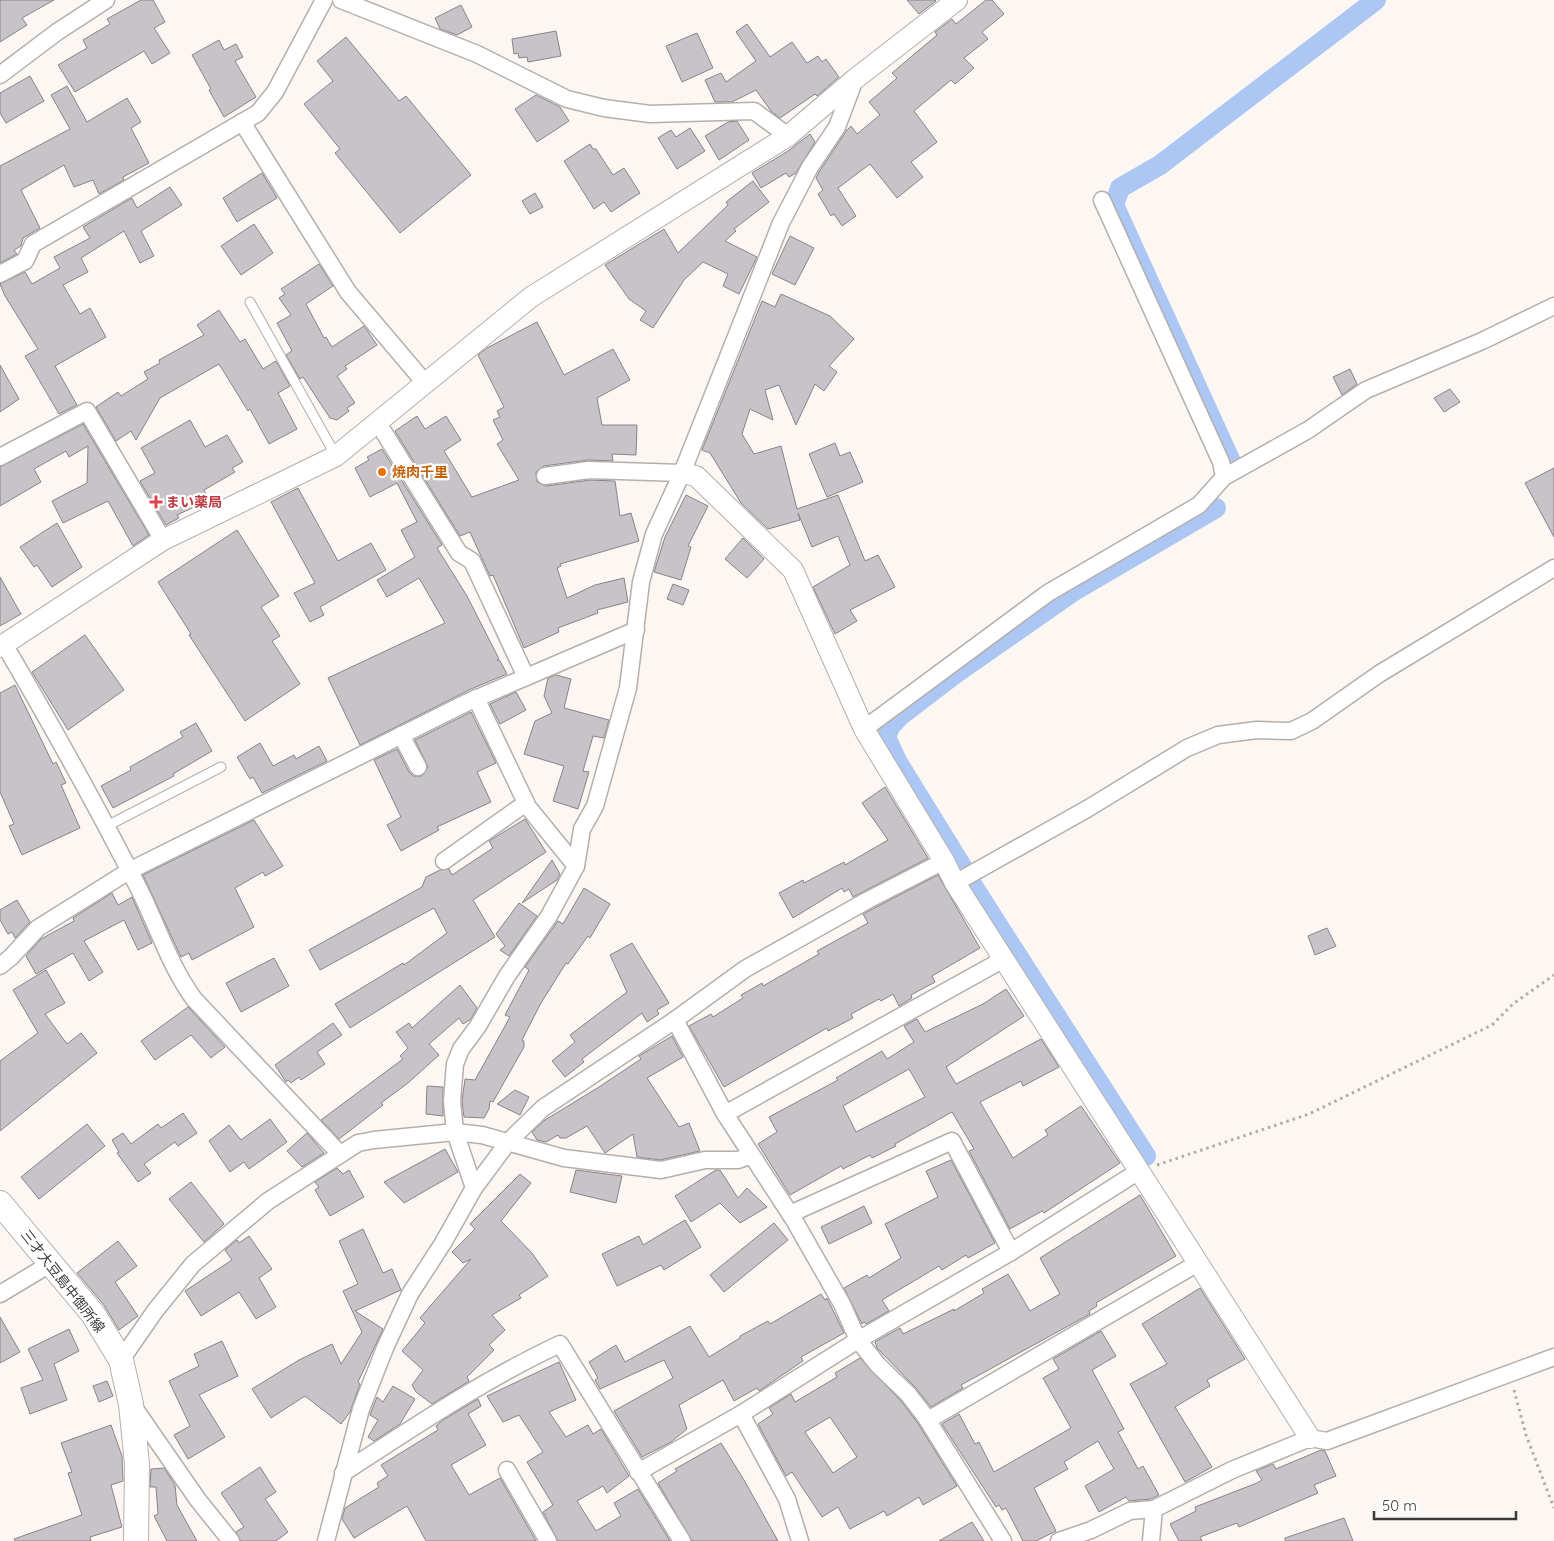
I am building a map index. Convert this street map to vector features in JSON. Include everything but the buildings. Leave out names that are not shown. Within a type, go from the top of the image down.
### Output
[{"type":"main road","name":"三才大豆島中御所線","points":[[0,1203],[93,1314],[121,1360],[131,1404],[137,1464],[136,1541]]},
{"type":"street","points":[[0,274],[25,261],[32,244],[258,113],[275,92],[324,0]]},
{"type":"street","points":[[341,0],[477,54],[567,99],[604,108],[650,114],[754,111],[788,136]]},
{"type":"street","points":[[340,1154],[194,999],[180,979],[129,871],[44,712],[2,646],[163,540],[336,456],[531,297],[788,136],[855,78],[958,0]]},
{"type":"street","points":[[0,75],[57,32],[104,1]]},
{"type":"street","points":[[474,1188],[455,1132],[452,1102],[455,1064],[461,1049],[478,1026],[506,976],[548,916],[576,866],[582,830],[595,806],[628,688],[641,582],[652,542],[682,473],[781,223],[810,167],[837,127],[855,78]]},
{"type":"street","points":[[242,122],[348,292],[426,384]]},
{"type":"street","points":[[1102,200],[1221,462],[1224,477]]},
{"type":"street","points":[[864,729],[1048,593],[1199,505],[1224,477],[1308,430],[1366,390],[1482,341],[1554,306]]},
{"type":"street","points":[[0,456],[87,411],[163,540]]},
{"type":"street","points":[[378,423],[459,553],[472,561],[526,677]]},
{"type":"street","points":[[545,476],[589,470],[682,473],[696,476],[793,570],[864,729],[944,861],[955,884],[1198,1263],[1318,1439]]},
{"type":"street","points":[[955,884],[1087,809],[1187,748],[1218,735],[1257,730],[1291,731],[1312,721],[1379,674],[1554,568]]},
{"type":"street","points":[[0,966],[12,957],[38,928],[129,871],[476,698],[636,630]]},
{"type":"street","points":[[476,698],[526,803],[576,866]]},
{"type":"street","points":[[401,735],[418,767]]},
{"type":"street","points":[[444,861],[526,803]]},
{"type":"street","points":[[326,1541],[361,1409],[385,1348],[410,1294],[443,1243],[474,1188],[509,1142],[543,1108],[675,1020],[745,969],[868,900],[944,861]]},
{"type":"street","points":[[725,1114],[1004,959]]},
{"type":"street","points":[[675,1020],[725,1114],[750,1156],[790,1214],[842,1304],[858,1340],[878,1365],[908,1394],[928,1420],[1003,1541]]},
{"type":"street","points":[[121,1360],[155,1311],[193,1264],[268,1201],[358,1144],[374,1140],[455,1132],[482,1135],[564,1158],[661,1170],[705,1160],[738,1160],[750,1156]]},
{"type":"street","points":[[790,1214],[952,1141],[1011,1252]]},
{"type":"street","points":[[638,1472],[742,1414],[858,1340],[1011,1252],[1139,1171]]},
{"type":"street","points":[[928,1420],[1198,1263]]},
{"type":"street","points":[[0,1294],[50,1264]]},
{"type":"street","points":[[343,1473],[473,1389],[560,1344],[682,1541]]},
{"type":"street","points":[[1059,1541],[1090,1530],[1130,1511],[1154,1509],[1232,1470],[1554,1358]]},
{"type":"street","points":[[131,1404],[198,1500],[231,1541]]},
{"type":"street","points":[[742,1414],[787,1499],[800,1541]]},
{"type":"street","points":[[507,1470],[548,1541]]},
{"type":"street","points":[[1151,1541],[1154,1509]]},
{"type":"lane","points":[[250,302],[336,456]]},
{"type":"lane","points":[[105,827],[221,767]]},
{"type":"path","points":[[1139,1171],[1309,1114],[1492,1025],[1513,1004],[1554,975]]},
{"type":"path","points":[[1510,1373],[1526,1436],[1554,1508]]},
{"type":"waterway","points":[[1233,466],[1114,205],[1120,188],[1160,165],[1376,0]]},
{"type":"waterway","points":[[963,868],[897,761],[886,737],[890,727],[900,716],[955,674],[1074,591],[1216,508]]},
{"type":"waterway","points":[[973,886],[1146,1156]]},
{"type":"place","name":"焼肉千里","points":[[382,472]]},
{"type":"place","name":"まい薬局","points":[[156,502]]}]
